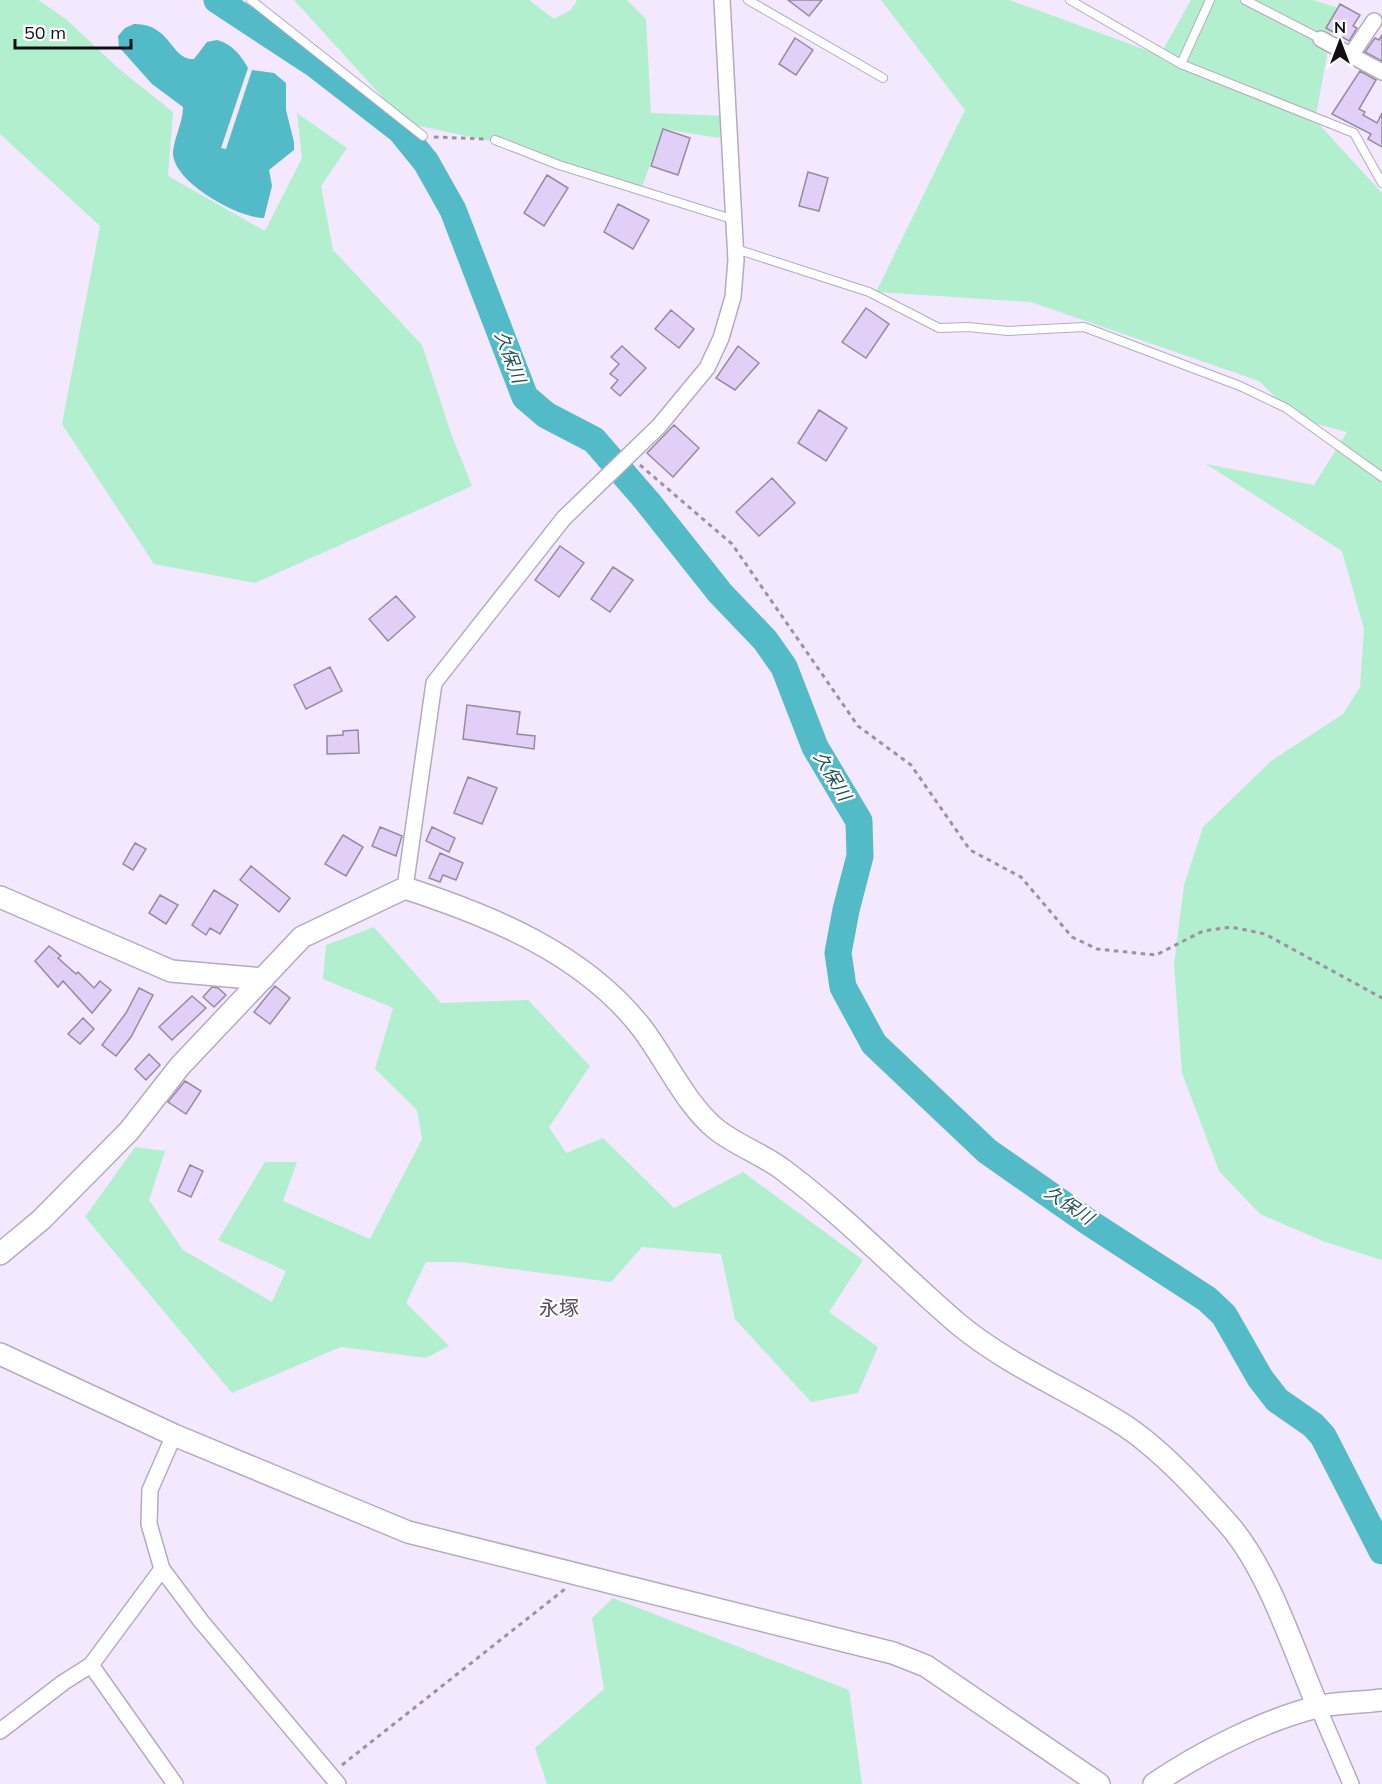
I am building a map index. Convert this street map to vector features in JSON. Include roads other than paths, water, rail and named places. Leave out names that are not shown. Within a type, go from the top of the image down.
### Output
[{"type":"street","points":[[405,888],[434,683],[564,518],[629,456],[707,368],[721,338],[733,297],[736,249],[723,0]]},
{"type":"street","points":[[1351,55],[1374,21]]},
{"type":"street","points":[[1321,39],[1382,72]]},
{"type":"street","points":[[0,1254],[41,1221],[129,1131],[180,1066],[302,937],[405,888],[441,900],[540,943],[574,962],[640,1025],[700,1112],[716,1128],[784,1170],[859,1233],[959,1324],[1012,1363],[1122,1423],[1158,1452],[1231,1527],[1258,1568],[1351,1784]]},
{"type":"street","points":[[0,897],[171,971],[263,979]]},
{"type":"street","points":[[0,1354],[174,1435],[408,1532],[831,1639],[867,1644],[893,1653],[926,1666],[1099,1784]]},
{"type":"street","points":[[174,1435],[150,1490],[149,1524],[162,1569],[209,1630],[334,1779],[317,1784]]},
{"type":"street","points":[[0,1731],[64,1682],[92,1665],[162,1569]]},
{"type":"street","points":[[92,1665],[175,1784]]},
{"type":"street","points":[[1154,1784],[1188,1761],[1243,1734],[1318,1707],[1382,1700]]},
{"type":"lane","points":[[251,0],[423,136]]},
{"type":"lane","points":[[748,0],[883,78]]},
{"type":"lane","points":[[1070,0],[1181,64],[1354,133],[1382,183]]},
{"type":"lane","points":[[1181,64],[1210,0]]},
{"type":"lane","points":[[1245,0],[1321,39]]},
{"type":"lane","points":[[495,140],[558,165],[735,219]]},
{"type":"lane","points":[[736,249],[869,292],[939,328],[968,327],[1008,331],[1084,327],[1240,386],[1286,408],[1382,477]]},
{"type":"water","points":[[134,24],[156,29],[186,58],[194,59],[207,42],[217,40],[232,47],[242,59],[248,68],[221,148],[226,149],[252,70],[274,73],[286,83],[286,110],[294,150],[269,170],[272,186],[264,218],[239,212],[209,196],[195,186],[176,164],[173,153],[183,107],[152,84],[119,47],[118,36],[125,28]]},
{"type":"waterway","name":"久保川","points":[[217,0],[316,65],[400,130],[426,162],[453,210],[525,397],[546,415],[594,440],[647,501],[720,593],[765,640],[784,667],[815,747],[859,821],[860,856],[838,953],[843,987],[874,1044],[987,1151],[1090,1223],[1207,1299],[1224,1315],[1260,1378],[1277,1400],[1313,1425],[1323,1436],[1382,1551]]},
{"type":"district","name":"永塚","points":[[559,1308]]}]
